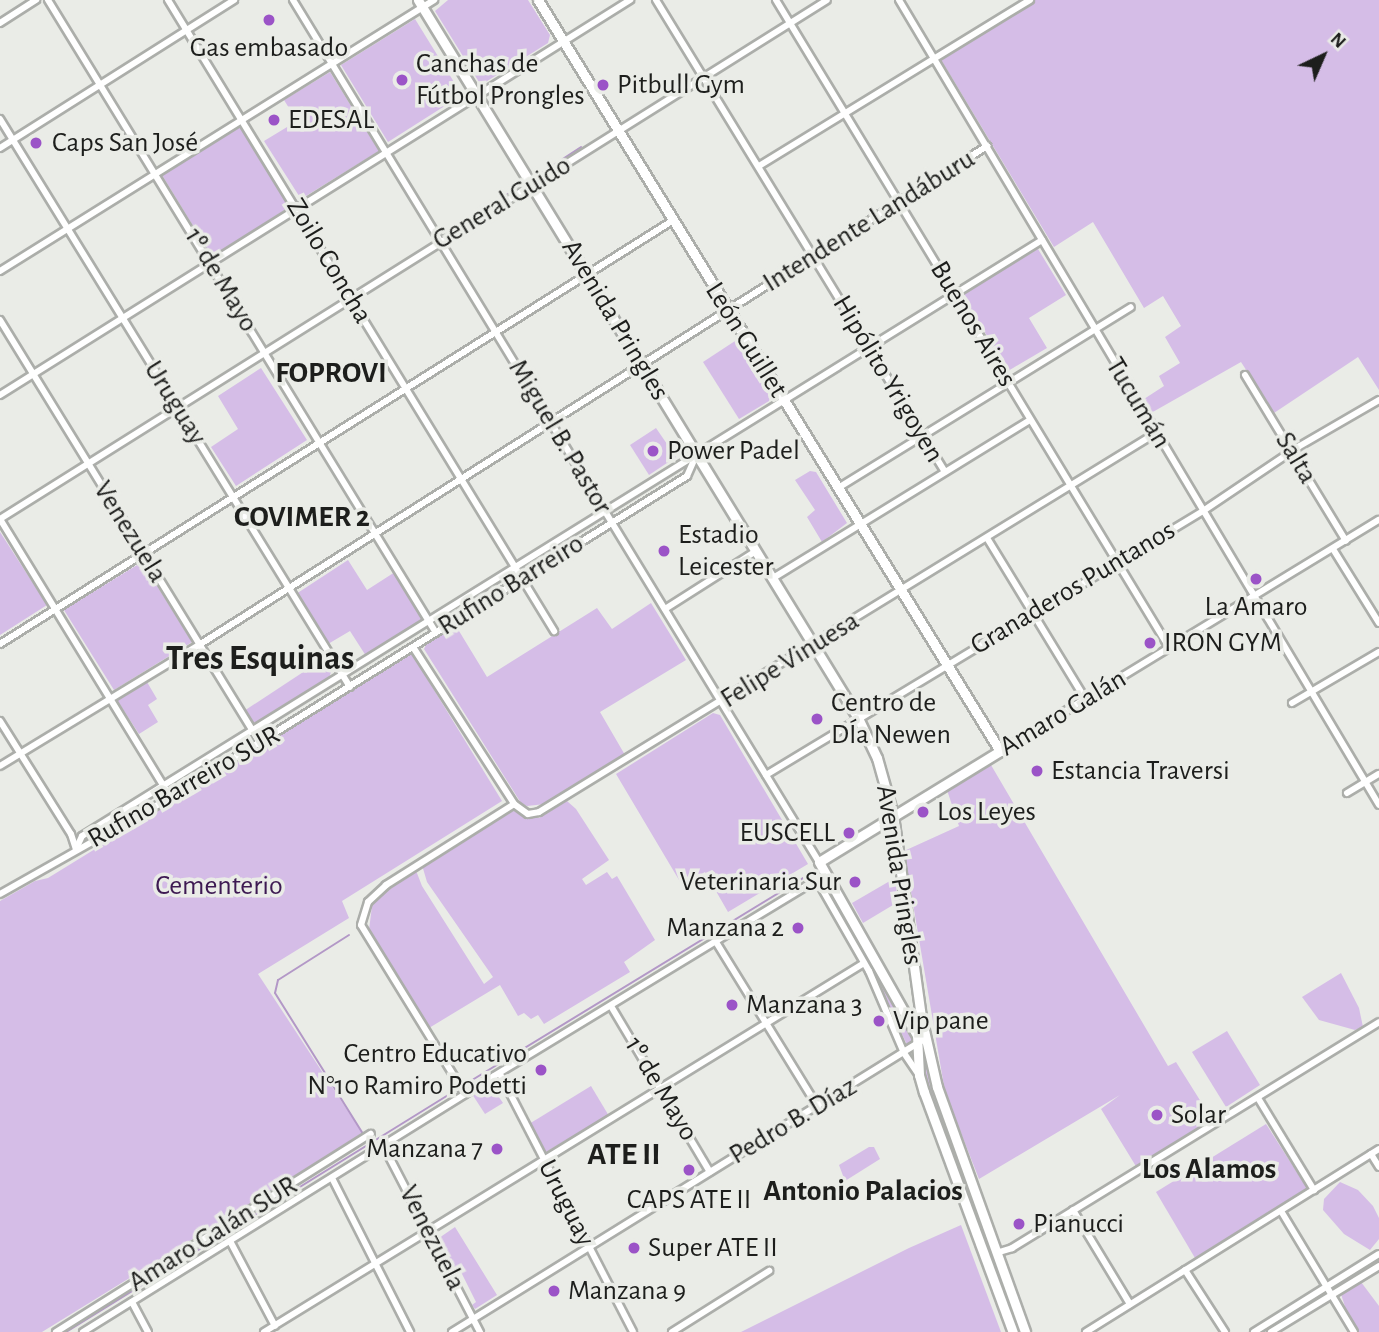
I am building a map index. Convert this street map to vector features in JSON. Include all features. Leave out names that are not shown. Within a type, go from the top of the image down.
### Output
[{"type":"main road","name":"León Guillet","points":[[538,0],[1000,751]]},
{"type":"main road","name":"Avenida Pringles","points":[[420,4],[858,718],[883,774],[893,815],[923,1041]]},
{"type":"main road","name":"Amaro Galán","points":[[819,862],[1000,751]]},
{"type":"main road","name":"Miguel B. Pastor","points":[[819,862],[923,1041]]},
{"type":"main road","points":[[923,1041],[919,1075],[1013,1332]]},
{"type":"main road","points":[[923,1041],[944,1110],[1025,1332]]},
{"type":"street","points":[[0,23],[36,0]]},
{"type":"street","name":"1º de Mayo","points":[[48,0],[436,633]]},
{"type":"street","name":"Zoilo Concha","points":[[168,0],[298,207],[554,631]]},
{"type":"street","points":[[0,148],[234,0]]},
{"type":"street","name":"Miguel B. Pastor","points":[[293,0],[819,862]]},
{"type":"street","points":[[0,271],[333,63],[420,4],[434,0]]},
{"type":"street","points":[[0,395],[385,151],[630,0]]},
{"type":"street","name":"Hipólito Yrigoyen","points":[[656,0],[945,472]]},
{"type":"street","name":"Buenos Aires","points":[[776,0],[1170,649]]},
{"type":"street","name":"General Guido","points":[[0,519],[440,240],[449,239],[827,0]]},
{"type":"street","name":"Tucumán","points":[[899,0],[1379,805]]},
{"type":"street","points":[[760,166],[1025,1]]},
{"type":"street","name":"Uruguay","points":[[0,119],[350,687]]},
{"type":"street","name":"Intendente Landáburu","points":[[0,766],[199,645],[987,146]]},
{"type":"street","points":[[0,644],[672,221]]},
{"type":"street","name":"Rufino Barreiro","points":[[344,675],[1042,240]]},
{"type":"street","points":[[838,488],[1131,307]]},
{"type":"street","name":"Venezuela","points":[[0,320],[260,743]]},
{"type":"street","name":"Salta","points":[[1245,375],[1346,541]]},
{"type":"street","name":"Granaderos Puntanos","points":[[766,775],[1203,510],[1292,451],[1379,399]]},
{"type":"street","points":[[773,579],[1030,420]]},
{"type":"street","name":"Felipe Vinuesa","points":[[514,804],[528,814],[539,812],[1156,433]]},
{"type":"street","name":"Rufino Barreiro","points":[[350,687],[687,476],[697,454]]},
{"type":"street","points":[[0,519],[171,798]]},
{"type":"street","name":"Amaro Galán","points":[[1000,751],[1379,520]]},
{"type":"street","points":[[987,538],[1086,700]]},
{"type":"street","points":[[1333,549],[1379,623]]},
{"type":"street","points":[[665,609],[756,551]]},
{"type":"street","points":[[413,647],[514,804],[386,884],[368,902],[361,925],[365,936],[465,1094]]},
{"type":"street","points":[[1292,703],[1379,652]]},
{"type":"street","name":"Rufino Barreiro SUR","points":[[76,849],[82,836],[344,675]]},
{"type":"street","name":"Rufino Barreiro SUR","points":[[76,849],[88,847],[171,798],[350,687]]},
{"type":"street","points":[[0,721],[71,834],[76,849],[0,894]]},
{"type":"street","points":[[1347,793],[1379,774]]},
{"type":"street","points":[[83,1332],[465,1094],[826,874]]},
{"type":"street","name":"Miguel B. Pastor","points":[[826,874],[821,887],[864,963],[904,1054],[919,1075]]},
{"type":"street","points":[[716,942],[818,1107]]},
{"type":"street","points":[[264,1332],[864,963]]},
{"type":"street","name":"1º de Mayo","points":[[611,1006],[710,1172]]},
{"type":"street","points":[[996,1254],[1012,1248],[1379,1023]]},
{"type":"street","name":"Pedro B. Díaz","points":[[452,1332],[923,1041]]},
{"type":"street","name":"Uruguay","points":[[500,1074],[588,1248],[634,1332]]},
{"type":"street","points":[[1258,1098],[1314,1190]]},
{"type":"street","name":"Amaro Galán SUR","points":[[56,1332],[371,1134]]},
{"type":"street","name":"Venezuela","points":[[383,1145],[480,1332]]},
{"type":"street","points":[[1086,1332],[1379,1149]]},
{"type":"street","points":[[1371,1154],[1379,1167]]},
{"type":"street","points":[[332,1178],[410,1332]]},
{"type":"street","points":[[1073,1210],[1130,1304]]},
{"type":"street","points":[[1281,1211],[1354,1332]]},
{"type":"street","points":[[230,1241],[275,1326]]},
{"type":"street","points":[[1254,1332],[1379,1254]]},
{"type":"street","points":[[1271,1332],[1379,1266]]},
{"type":"street","points":[[672,1332],[769,1270]]},
{"type":"street","points":[[1185,1270],[1225,1332]]},
{"type":"street","points":[[132,1302],[148,1332]]},
{"type":"street","points":[[1098,1324],[1103,1332]]},
{"type":"green space","points":[[448,0],[528,0],[550,35],[548,43],[484,83],[479,82],[435,11]]},
{"type":"green space","points":[[1032,0],[1379,0],[1379,390],[1358,357],[1274,413],[1241,362],[1151,413],[1144,399],[1164,386],[1159,376],[1180,363],[1165,337],[1181,326],[1163,296],[1144,308],[1093,222],[1054,247],[940,58]]},
{"type":"green space","name":"Canchas de Fútbol Prongles","points":[[415,19],[462,95],[388,142],[341,65]]},
{"type":"green space","points":[[330,72],[379,151],[301,199],[264,141],[297,121],[284,100]]},
{"type":"green space","points":[[242,126],[291,206],[212,257],[162,175]]},
{"type":"green space","points":[[1038,249],[1066,295],[1029,318],[1047,348],[1008,371],[962,294]]},
{"type":"green space","points":[[735,341],[770,396],[769,401],[739,419],[703,362]]},
{"type":"green space","points":[[261,368],[307,440],[236,486],[211,447],[238,429],[218,396]]},
{"type":"green space","name":"Power Padel","points":[[656,428],[676,457],[649,475],[630,445]]},
{"type":"green space","points":[[810,471],[816,472],[847,523],[822,542],[807,517],[815,510],[795,480]]},
{"type":"green space","points":[[0,532],[47,605],[0,635]]},
{"type":"green space","points":[[348,560],[367,590],[395,572],[424,619],[366,656],[350,631],[328,644],[296,594]]},
{"type":"green space","points":[[142,562],[192,642],[114,690],[64,610]]},
{"type":"green space","points":[[651,603],[686,660],[600,712],[625,755],[545,804],[527,806],[521,803],[424,649],[426,645],[456,626],[487,677],[597,608],[612,629]]},
{"type":"green space","name":"Cementerio","points":[[412,654],[502,801],[342,901],[349,918],[258,974],[363,1134],[42,1332],[0,1332],[0,901],[35,881],[48,878]]},
{"type":"green space","points":[[323,659],[331,672],[329,678],[259,722],[252,722],[244,711]]},
{"type":"green space","points":[[147,682],[157,699],[148,705],[158,722],[139,734],[117,700]]},
{"type":"green space","points":[[713,713],[720,715],[808,864],[728,912],[705,872],[682,885],[616,774]]},
{"type":"green space","points":[[991,765],[1168,1066],[1176,1062],[1213,1121],[1137,1168],[1101,1109],[1120,1095],[979,1179],[945,1092],[904,851],[959,826],[947,790]]},
{"type":"green space","points":[[567,801],[576,809],[609,860],[582,879],[586,885],[607,872],[612,879],[617,876],[655,940],[624,962],[630,972],[544,1024],[538,1015],[531,1019],[524,1013],[518,1016],[500,985],[429,1028],[369,930],[372,906],[390,885],[415,868],[422,886],[484,984],[493,977],[427,882],[422,865],[502,813],[514,811],[539,818]]},
{"type":"green space","points":[[895,878],[898,902],[863,923],[852,903]]},
{"type":"green space","points":[[827,886],[911,1033],[913,1043],[908,1047],[877,980],[826,891]]},
{"type":"green space","points":[[1341,973],[1359,1008],[1363,1027],[1355,1030],[1319,1020],[1302,997]]},
{"type":"green space","points":[[1227,1031],[1260,1085],[1226,1107],[1192,1052]]},
{"type":"green space","points":[[923,1049],[946,1131],[1022,1332],[1016,1332],[924,1087]]},
{"type":"green space","points":[[489,1083],[503,1103],[485,1114],[472,1094]]},
{"type":"green space","points":[[591,1086],[609,1116],[544,1153],[529,1124]]},
{"type":"green space","points":[[1266,1124],[1307,1188],[1195,1258],[1156,1192]]},
{"type":"green space","points":[[869,1147],[874,1147],[880,1159],[845,1181],[839,1165]]},
{"type":"green space","points":[[1340,1182],[1358,1190],[1373,1206],[1379,1218],[1379,1239],[1370,1250],[1344,1234],[1323,1210],[1324,1199]]},
{"type":"green space","points":[[961,1225],[1001,1332],[741,1332],[909,1248]]},
{"type":"green space","points":[[455,1227],[497,1295],[475,1309],[472,1305],[476,1302],[458,1266],[454,1268],[439,1238]]},
{"type":"green space","points":[[1361,1282],[1379,1306],[1379,1332],[1359,1332],[1348,1316],[1341,1294],[1351,1285]]},
{"type":"waterway","points":[[535,177],[581,147]]},
{"type":"waterway","points":[[480,211],[524,184]]},
{"type":"waterway","points":[[464,1085],[813,872]]},
{"type":"waterway","points":[[349,935],[278,980],[275,993],[363,1134]]},
{"type":"waterway","points":[[66,1332],[460,1088]]},
{"type":"place","name":"Gas embasado","points":[[269,20]]},
{"type":"place","name":"Canchas de Fútbol Prongles","points":[[402,80]]},
{"type":"place","name":"Pitbull Gym","points":[[603,85]]},
{"type":"place","name":"EDESAL","points":[[274,120]]},
{"type":"place","name":"Caps San José","points":[[36,143]]},
{"type":"place","name":"Power Padel","points":[[653,451]]},
{"type":"place","name":"Estadio Leicester","points":[[664,551]]},
{"type":"place","name":"La Amaro","points":[[1256,579]]},
{"type":"place","name":"IRON GYM","points":[[1150,643]]},
{"type":"place","name":"Centro de DÍa Newen","points":[[817,719]]},
{"type":"place","name":"Estancia Traversi","points":[[1037,771]]},
{"type":"place","name":"Los Leyes","points":[[923,812]]},
{"type":"place","name":"EUSCELL","points":[[849,833]]},
{"type":"place","name":"Veterinaria Sur","points":[[855,882]]},
{"type":"place","name":"Manzana 2","points":[[798,928]]},
{"type":"place","name":"Manzana 3","points":[[732,1005]]},
{"type":"place","name":"Vip pane","points":[[879,1021]]},
{"type":"place","name":"Centro Educativo N°10 Ramiro Podetti","points":[[541,1070]]},
{"type":"place","name":"Solar","points":[[1157,1115]]},
{"type":"place","name":"Manzana 7","points":[[497,1149]]},
{"type":"place","name":"CAPS ATE II","points":[[689,1170]]},
{"type":"place","name":"Pianucci","points":[[1019,1224]]},
{"type":"place","name":"Super ATE II","points":[[634,1248]]},
{"type":"place","name":"Manzana 9","points":[[554,1291]]},
{"type":"district","name":"FOPROVI","points":[[331,373]]},
{"type":"district","name":"COVIMER 2","points":[[302,517]]},
{"type":"district","name":"Tres Esquinas","points":[[260,659]]},
{"type":"district","name":"ATE II","points":[[624,1154]]},
{"type":"district","name":"Los Alamos","points":[[1209,1169]]},
{"type":"district","name":"Antonio Palacios","points":[[863,1191]]}]
